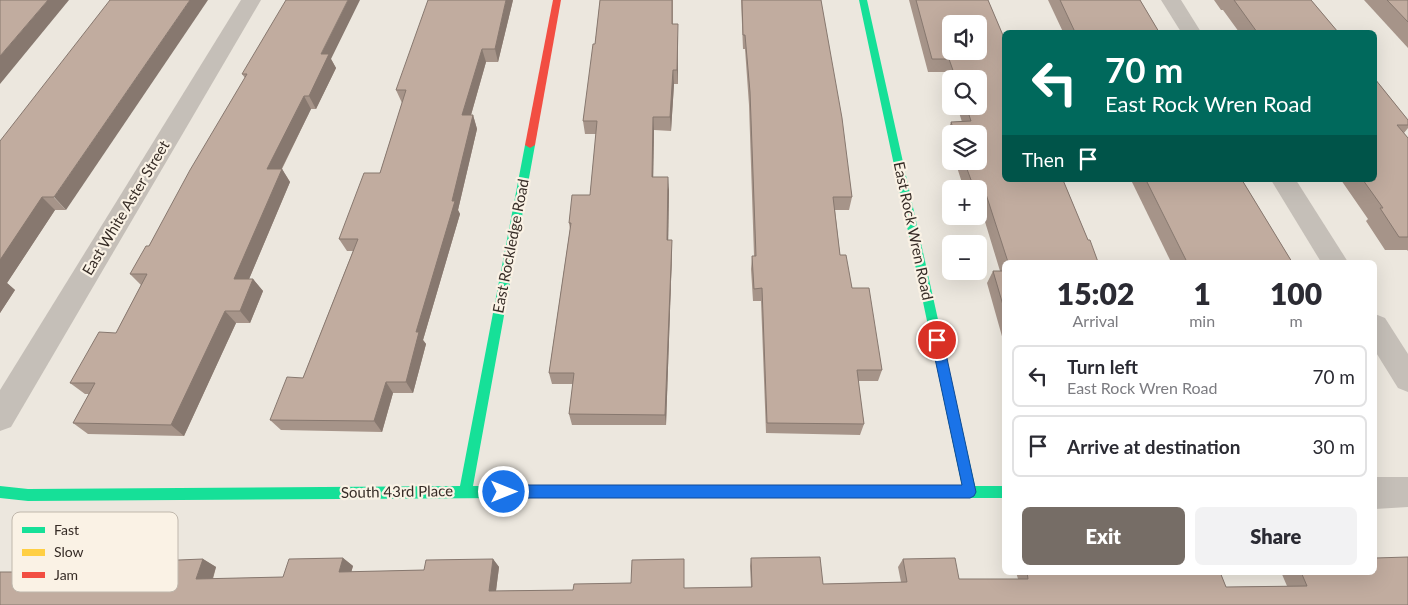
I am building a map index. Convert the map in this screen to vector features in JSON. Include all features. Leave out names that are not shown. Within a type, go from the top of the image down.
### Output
[{"type":"street","name":"East White Aster Street","points":[[0,417],[251,0]]},
{"type":"street","name":"East Rockledge Road","points":[[465,492],[557,0]]},
{"type":"street","name":"East Rock Wren Road","points":[[863,0],[970,492]]},
{"type":"street","points":[[1171,0],[1190,30]]},
{"type":"street","points":[[1285,182],[1334,260]]},
{"type":"street","points":[[1377,329],[1408,379]]},
{"type":"street","name":"South 43rd Place","points":[[0,492],[28,496],[465,492],[1002,492]]},
{"type":"street","points":[[1377,493],[1408,492]]},
{"type":"building","points":[[0,0],[48,0],[0,56]]},
{"type":"building","points":[[110,0],[190,0],[54,197],[42,197],[0,260],[0,141]]},
{"type":"building","points":[[286,0],[348,0],[321,54],[329,54],[309,96],[304,96],[267,169],[282,169],[234,279],[253,279],[240,311],[225,311],[171,425],[73,423],[95,383],[70,383],[99,332],[116,333],[147,274],[130,274],[146,246],[149,246],[190,170],[247,74],[242,74]]},
{"type":"building","points":[[428,0],[506,0],[495,49],[482,49],[462,115],[473,115],[452,201],[455,201],[416,332],[419,332],[406,382],[386,382],[374,421],[270,420],[287,377],[303,378],[358,239],[339,239],[364,173],[380,173],[406,90],[396,90]]},
{"type":"building","points":[[600,0],[672,0],[672,24],[678,24],[677,70],[673,70],[670,117],[653,117],[652,177],[668,177],[667,240],[672,240],[665,415],[569,414],[574,373],[549,373],[571,223],[569,223],[572,195],[590,195],[597,121],[583,121]]},
{"type":"building","points":[[742,0],[821,0],[842,118],[852,197],[833,197],[840,255],[846,255],[852,288],[869,288],[882,370],[857,370],[864,424],[767,423],[762,288],[754,289],[752,256],[756,256],[750,92],[745,35],[743,35]]},
{"type":"building","points":[[916,0],[988,0],[1002,33],[1002,182],[1064,182],[1097,260],[1007,260],[987,197],[987,180],[971,180],[967,170],[987,170],[987,125],[952,125],[951,122],[971,121],[969,115],[987,115],[987,70],[953,70],[949,60],[987,60],[987,15],[942,15],[942,59],[932,59]]},
{"type":"building","points":[[1060,0],[1140,0],[1158,30],[1074,30]]},
{"type":"building","points":[[1234,0],[1311,0],[1336,30],[1256,30]]},
{"type":"building","points":[[1387,0],[1408,0],[1408,22]]},
{"type":"building","points":[[1377,81],[1408,120],[1408,125],[1397,125],[1408,138],[1408,237],[1399,237],[1380,208],[1383,208],[1364,182],[1377,182]]},
{"type":"building","points":[[1147,182],[1243,182],[1291,260],[1186,260]]},
{"type":"building","points":[[993,271],[1002,271],[1002,302]]},
{"type":"building","points":[[820,557],[823,584],[907,582],[903,559],[955,558],[959,579],[1028,579],[1027,575],[1221,575],[1226,587],[1307,586],[1302,575],[1377,575],[1377,558],[1408,557],[1408,605],[0,605],[0,572],[12,572],[12,592],[178,592],[178,560],[203,559],[196,579],[283,577],[289,559],[343,558],[339,572],[424,570],[426,560],[493,559],[489,591],[573,590],[574,584],[631,583],[632,560],[684,559],[684,588],[752,587],[751,558]]},
{"type":"traffic: fast","points":[[863,0],[970,492]]},
{"type":"traffic: fast","points":[[465,492],[530,145]]},
{"type":"traffic: fast","points":[[0,492],[28,495],[510,492]]},
{"type":"traffic: fast","points":[[747,492],[1002,492]]},
{"type":"traffic: slow","points":[[510,492],[747,492]]},
{"type":"traffic: jam","points":[[530,145],[557,0]]},
{"type":"route","points":[[504,492],[970,492],[937,340]]}]
